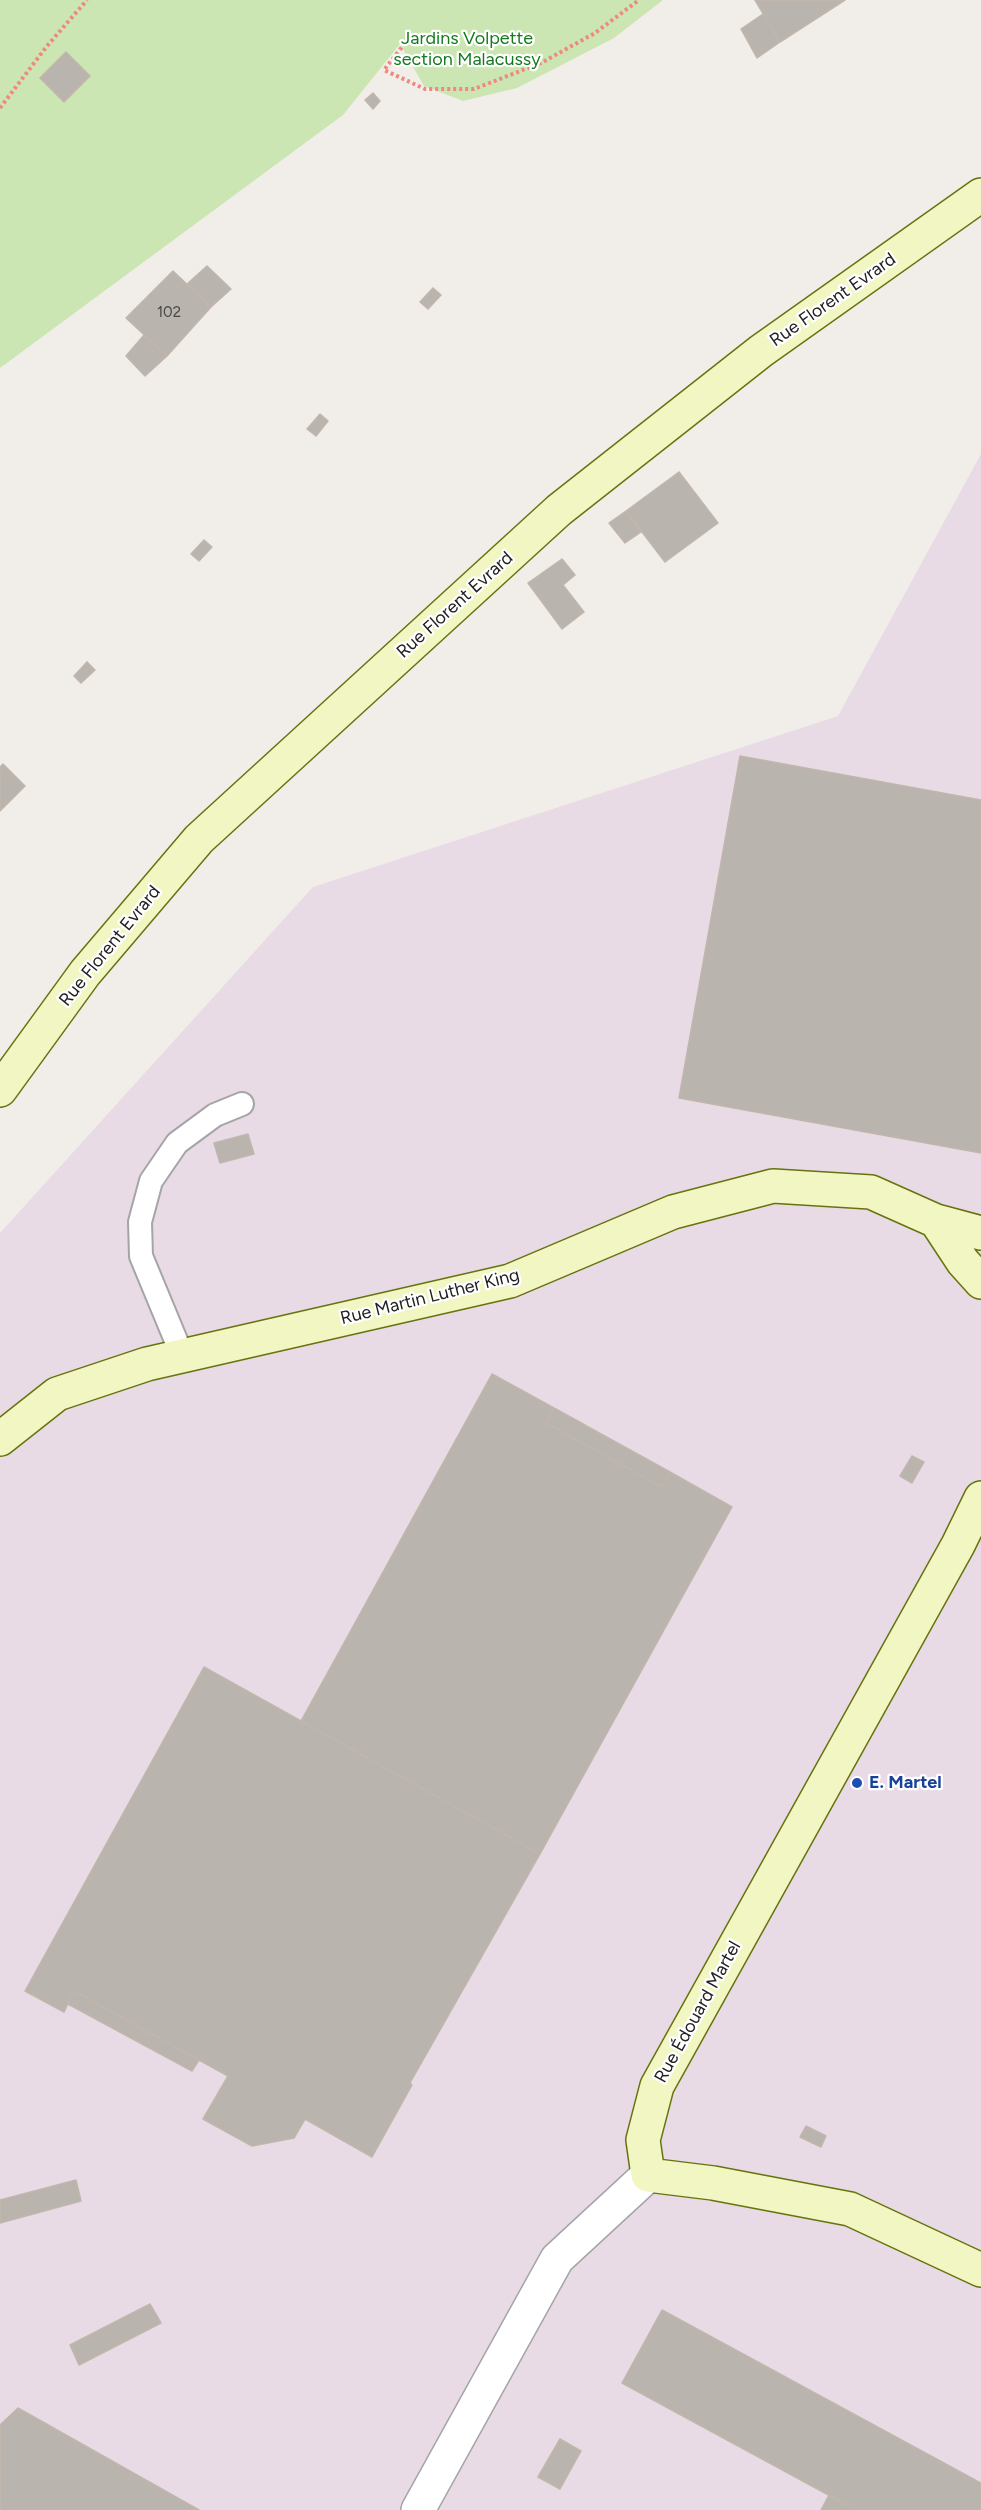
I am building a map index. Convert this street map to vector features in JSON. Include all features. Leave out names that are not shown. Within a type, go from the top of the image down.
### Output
[{"type":"street","name":"Rue Florent Evrard","points":[[0,1090],[85,973],[199,839],[559,510],[761,351],[981,195]]},
{"type":"street","name":"Rue Martin Luther King","points":[[0,1439],[57,1394],[147,1364],[510,1281],[673,1212],[773,1185],[871,1192],[936,1221],[981,1233]]},
{"type":"street","points":[[936,1221],[963,1262],[981,1281]]},
{"type":"street","name":"Rue Édouard Martel","points":[[648,2175],[643,2140],[657,2086],[958,1545],[981,1498]]},
{"type":"street","points":[[418,2510],[557,2259],[648,2175],[713,2183],[850,2209],[981,2270]]},
{"type":"lane","points":[[182,1355],[141,1256],[140,1222],[151,1181],[177,1143],[215,1115],[242,1104]]},
{"type":"path","points":[[0,108],[47,46],[87,0]]},
{"type":"path","points":[[410,38],[384,70],[425,89],[474,89],[541,63],[595,33],[639,0]]},
{"type":"shaded area","points":[[981,454],[981,2510],[0,2510],[0,1233],[313,887],[838,716]]},
{"type":"green space","name":"Jardins Volpette section Malacussy","points":[[0,0],[663,0],[614,38],[517,88],[463,101],[424,86],[400,44],[343,115],[0,368]]},
{"type":"building","points":[[755,0],[845,0],[780,42]]},
{"type":"building","points":[[763,14],[780,42],[757,58],[741,29]]},
{"type":"building","points":[[66,52],[90,76],[64,102],[40,78]]},
{"type":"building","points":[[373,93],[380,101],[373,109],[365,100]]},
{"type":"building","points":[[207,266],[231,289],[211,307],[187,284]]},
{"type":"building","points":[[173,271],[211,307],[167,356],[126,318]]},
{"type":"building","points":[[433,288],[441,295],[428,309],[420,302]]},
{"type":"building","points":[[144,335],[167,356],[145,376],[126,356]]},
{"type":"building","points":[[320,414],[328,421],[316,436],[307,429]]},
{"type":"building","points":[[679,472],[718,523],[665,562],[626,511]]},
{"type":"building","points":[[626,511],[641,532],[625,543],[609,523]]},
{"type":"building","points":[[204,540],[212,547],[199,561],[191,554]]},
{"type":"building","points":[[562,559],[575,575],[563,585],[584,612],[562,629],[528,583]]},
{"type":"building","points":[[87,662],[95,670],[81,683],[74,676]]},
{"type":"building","points":[[740,756],[981,800],[981,1153],[679,1098]]},
{"type":"building","points":[[3,764],[25,786],[0,811],[0,767]]},
{"type":"building","points":[[248,1134],[254,1154],[220,1163],[214,1143]]},
{"type":"building","points":[[492,1374],[554,1408],[546,1423],[662,1487],[670,1472],[732,1507],[540,1854],[301,1721]]},
{"type":"building","points":[[554,1408],[670,1472],[662,1487],[546,1423]]},
{"type":"building","points":[[912,1456],[924,1462],[912,1483],[900,1476]]},
{"type":"building","points":[[204,1667],[540,1854],[410,2083],[412,2085],[372,2157],[305,2119],[294,2138],[252,2146],[203,2119],[228,2076],[74,1991],[64,2012],[25,1991]]},
{"type":"building","points":[[74,1991],[199,2060],[192,2071],[68,2004]]},
{"type":"building","points":[[806,2126],[826,2136],[821,2147],[800,2137]]},
{"type":"building","points":[[76,2180],[81,2201],[0,2223],[0,2200]]},
{"type":"building","points":[[150,2304],[161,2323],[79,2365],[70,2345]]},
{"type":"building","points":[[662,2310],[981,2483],[981,2510],[856,2510],[622,2383]]},
{"type":"building","points":[[18,2408],[199,2510],[0,2510],[0,2425]]},
{"type":"building","points":[[560,2439],[581,2451],[560,2489],[538,2477]]},
{"type":"building","points":[[829,2495],[856,2510],[821,2510]]},
{"type":"place","name":"E. Martel","points":[[857,1783]]}]
